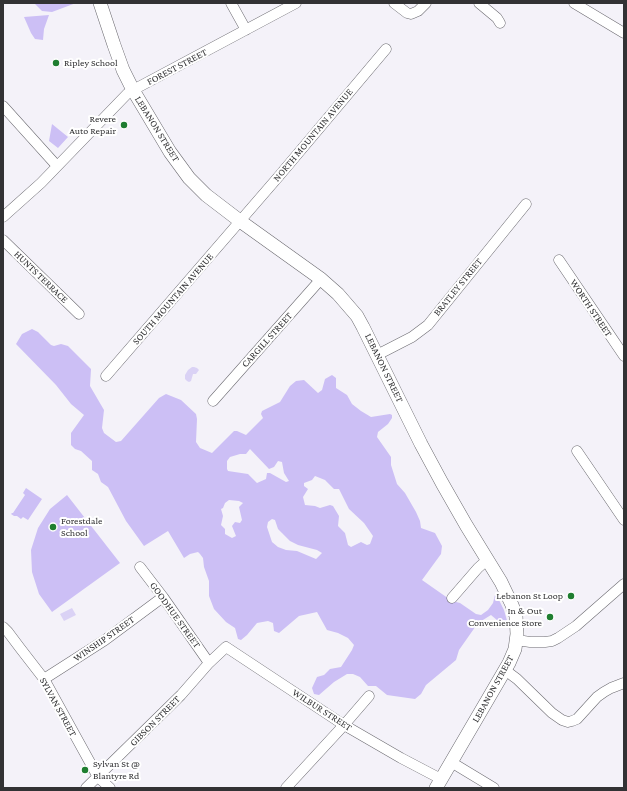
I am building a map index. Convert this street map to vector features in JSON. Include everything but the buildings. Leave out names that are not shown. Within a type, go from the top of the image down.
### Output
[{"type":"main road","name":"LEBANON STREET","points":[[100,3],[123,70],[133,90],[170,152],[189,178],[206,195],[321,279],[338,294],[360,321],[421,444],[466,525],[501,582],[512,605],[517,622],[517,640],[512,656],[506,670],[438,783]]},
{"type":"street","points":[[232,3],[246,30]]},
{"type":"street","name":"FOREST STREET","points":[[3,216],[57,166],[126,95],[296,3]]},
{"type":"street","points":[[394,3],[402,10],[410,14],[418,11],[426,3]]},
{"type":"street","points":[[479,3],[497,18],[500,23]]},
{"type":"street","points":[[574,3],[624,32]]},
{"type":"street","name":"NORTH MOUNTAIN AVENUE","points":[[240,221],[386,49]]},
{"type":"street","points":[[3,106],[57,166]]},
{"type":"street","name":"BRATLEY STREET","points":[[377,355],[412,337],[428,325],[526,204]]},
{"type":"street","name":"SOUTH MOUNTAIN AVENUE","points":[[106,376],[240,221]]},
{"type":"street","name":"HUNTS TERRACE","points":[[3,240],[79,314]]},
{"type":"street","name":"WORTH STREET","points":[[559,260],[624,356]]},
{"type":"street","name":"CARGILL STREET","points":[[213,401],[321,279]]},
{"type":"street","points":[[577,451],[624,520]]},
{"type":"street","points":[[452,598],[478,568],[487,560]]},
{"type":"street","name":"GOODHUE STREET","points":[[140,567],[209,663]]},
{"type":"street","points":[[517,640],[545,642],[558,638],[590,614],[624,584]]},
{"type":"street","name":"WINSHIP STREET","points":[[44,679],[105,640],[163,597]]},
{"type":"street","name":"SYLVAN STREET","points":[[3,628],[8,632],[44,679],[98,777],[110,788]]},
{"type":"street","name":"WILBUR STREET","points":[[209,663],[226,647],[344,725],[401,758],[438,783]]},
{"type":"street","name":"GIBSON STREET","points":[[86,788],[181,695],[209,663]]},
{"type":"street","points":[[506,670],[552,713],[566,722],[572,721],[580,716],[594,700],[604,692],[624,683]]},
{"type":"street","points":[[291,786],[369,696]]},
{"type":"street","points":[[451,762],[494,788]]},
{"type":"shaded area","points":[[34,3],[76,3],[52,12],[42,11]]},
{"type":"shaded area","points":[[49,15],[44,29],[43,40],[35,39],[24,17]]},
{"type":"shaded area","points":[[52,124],[68,137],[58,148],[49,141]]},
{"type":"shaded area","points":[[32,329],[38,332],[51,345],[54,346],[61,344],[68,346],[91,369],[90,386],[104,410],[102,428],[104,433],[116,442],[121,441],[159,398],[166,394],[181,400],[196,414],[196,442],[200,448],[212,453],[234,431],[246,435],[263,418],[261,414],[262,411],[280,402],[290,386],[296,381],[304,380],[318,393],[322,390],[325,379],[332,375],[336,378],[336,388],[347,395],[352,404],[361,411],[371,417],[392,415],[392,418],[388,424],[378,432],[377,437],[391,457],[391,465],[397,484],[405,493],[416,512],[421,528],[435,533],[442,546],[441,554],[422,580],[452,601],[460,603],[476,614],[481,615],[488,610],[493,603],[495,595],[497,596],[504,610],[508,624],[506,627],[504,626],[491,615],[478,623],[459,650],[456,660],[426,685],[421,694],[415,699],[387,695],[376,686],[368,686],[360,677],[353,674],[347,674],[334,682],[319,695],[314,694],[312,688],[317,677],[324,675],[330,669],[341,667],[354,645],[348,638],[327,630],[317,612],[299,616],[279,633],[274,631],[273,623],[268,621],[257,623],[247,635],[241,640],[238,639],[235,628],[226,622],[214,609],[209,596],[209,581],[204,567],[203,558],[200,554],[198,552],[190,554],[184,558],[168,531],[144,546],[126,521],[108,487],[101,482],[98,474],[92,470],[92,461],[81,451],[75,449],[71,445],[71,433],[84,415],[71,404],[56,385],[16,344],[22,334]],"holes":[[[250,449],[269,469],[274,467],[278,461],[282,462],[284,473],[289,481],[286,482],[270,473],[267,473],[266,479],[257,483],[248,474],[228,471],[227,461],[230,457],[246,454]],[[315,476],[325,480],[334,489],[339,489],[349,509],[364,523],[373,536],[370,544],[367,545],[361,542],[351,547],[348,545],[345,533],[338,526],[339,516],[333,506],[330,505],[320,508],[305,505],[303,497],[308,489],[304,486],[304,483],[312,480]],[[229,500],[243,503],[239,507],[242,520],[240,523],[235,522],[232,526],[236,536],[232,538],[225,534],[225,529],[221,525],[223,516],[221,509]],[[272,519],[275,520],[278,529],[290,541],[322,553],[316,559],[297,551],[286,550],[278,547],[272,542],[267,527],[268,522]]]},
{"type":"shaded area","points":[[192,367],[199,370],[196,374],[193,374],[191,381],[189,382],[185,379],[185,375]]},
{"type":"shaded area","points":[[26,488],[42,499],[28,520],[23,517],[21,519],[11,514],[25,495],[23,493]]},
{"type":"shaded area","points":[[67,495],[120,563],[52,612],[39,594],[32,572],[31,550],[38,528],[50,509]]},
{"type":"shaded area","points":[[72,608],[76,615],[64,621],[60,614]]},
{"type":"place","name":"Ripley School","points":[[56,63]]},
{"type":"place","name":"Revere Auto Repair","points":[[124,125]]},
{"type":"place","name":"Forestdale School","points":[[53,527]]},
{"type":"place","name":"Lebanon St Loop","points":[[571,596]]},
{"type":"place","name":"In & Out Convenience Store","points":[[550,617]]},
{"type":"place","name":"Sylvan St @ Blantyre Rd","points":[[85,770]]}]
